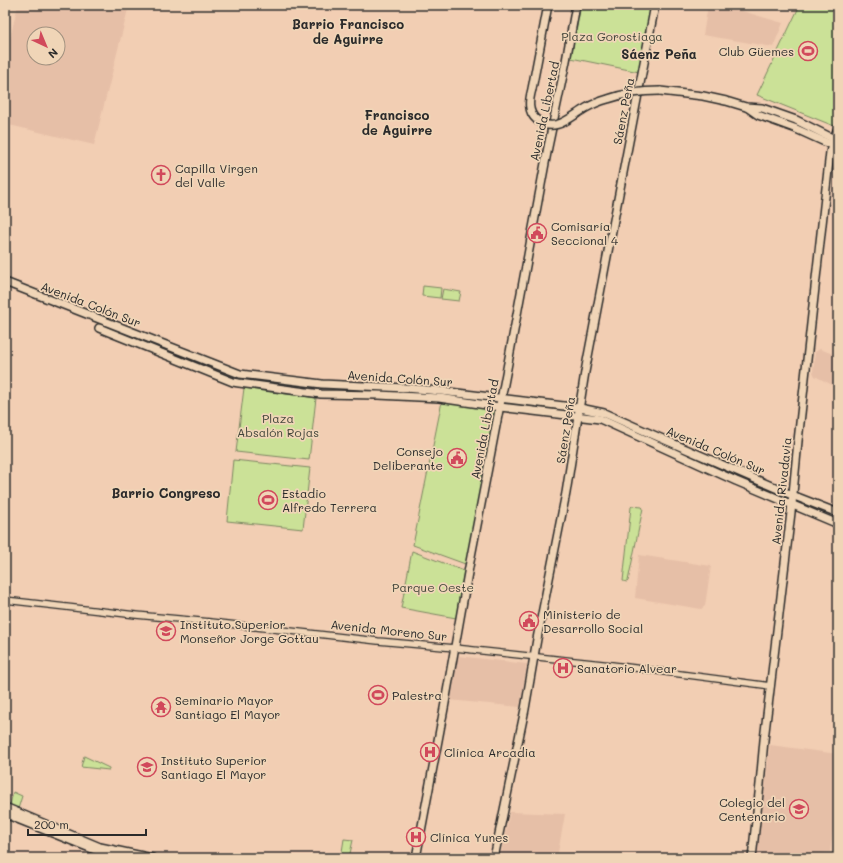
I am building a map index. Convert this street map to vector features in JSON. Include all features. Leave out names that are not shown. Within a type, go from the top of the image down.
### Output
[{"type":"main road","points":[[548,5],[529,99],[529,108],[531,113],[538,121],[552,125],[559,124],[588,107],[611,98],[636,92],[660,91],[703,96],[726,101],[746,107],[758,115],[835,143]]},
{"type":"main road","name":"Avenida Libertad","points":[[416,858],[455,648],[468,567],[500,407],[576,5]]},
{"type":"main road","name":"Sáenz Peña","points":[[494,858],[526,709],[534,657],[566,493],[586,366],[655,5]]},
{"type":"main road","name":"Avenida Rivadavia","points":[[752,858],[830,152],[835,143],[838,128]]},
{"type":"main road","name":"Avenida Colón Sur","points":[[5,282],[240,374],[322,384],[434,390],[580,408],[604,413],[792,495],[838,513]]},
{"type":"main road","name":"Avenida Colón Sur","points":[[99,328],[232,382],[321,394],[439,398],[603,420],[838,524]]},
{"type":"main road","points":[[5,807],[100,847],[152,858]]},
{"type":"main road","points":[[5,814],[100,852],[125,858]]},
{"type":"street","name":"Avenida Moreno Sur","points":[[5,600],[626,667],[770,686]]},
{"type":"shaded area","points":[[18,5],[129,5],[94,145],[5,124],[5,59]]},
{"type":"shaded area","points":[[708,5],[717,5],[742,11],[783,23],[773,47],[703,35]]},
{"type":"shaded area","points":[[820,349],[838,356],[838,388],[815,376],[813,372],[815,352]]},
{"type":"shaded area","points":[[639,555],[711,566],[705,606],[701,609],[635,598]]},
{"type":"shaded area","points":[[458,656],[527,664],[520,707],[449,700]]},
{"type":"shaded area","name":"Colegio del Centenario","points":[[770,745],[838,754],[838,796],[830,852],[771,858],[756,858]]},
{"type":"shaded area","points":[[510,812],[565,814],[557,858],[500,858]]},
{"type":"green space","name":"Plaza Gorostiaga","points":[[581,5],[652,5],[639,72],[571,58]]},
{"type":"green space","name":"Club Güemes","points":[[800,5],[833,5],[838,7],[838,117],[834,126],[757,95]]},
{"type":"green space","points":[[423,286],[441,288],[440,298],[422,296]]},
{"type":"green space","points":[[443,289],[461,292],[459,301],[441,299]]},
{"type":"green space","name":"Plaza Absalón Rojas","points":[[244,388],[316,398],[309,460],[236,452]]},
{"type":"green space","points":[[442,401],[498,408],[468,565],[413,545]]},
{"type":"green space","name":"Estadio Alfredo Terrera","points":[[233,460],[310,468],[303,529],[227,521]]},
{"type":"green space","points":[[632,506],[643,508],[627,582],[623,581]]},
{"type":"green space","name":"Parque Oeste","points":[[412,551],[464,571],[456,618],[401,608]]},
{"type":"green space","points":[[84,756],[109,768],[109,770],[81,767]]},
{"type":"green space","points":[[13,792],[22,796],[18,809],[10,805]]},
{"type":"green space","points":[[344,839],[353,840],[349,858],[341,858]]},
{"type":"place","name":"Club Güemes","points":[[808,51]]},
{"type":"place","name":"Capilla Virgen del Valle","points":[[161,175]]},
{"type":"place","name":"Comisaría Seccional 4","points":[[537,233]]},
{"type":"place","name":"Consejo Deliberante","points":[[457,458]]},
{"type":"place","name":"Estadio Alfredo Terrera","points":[[268,500]]},
{"type":"place","name":"Ministerio de Desarrollo Social","points":[[529,621]]},
{"type":"place","name":"Instituto Superior Monseñor Jorge Gottau","points":[[166,631]]},
{"type":"place","name":"Sanatorio Alvear","points":[[563,668]]},
{"type":"place","name":"Palestra","points":[[378,695]]},
{"type":"place","name":"Seminario Mayor Santiago El Mayor","points":[[161,707]]},
{"type":"place","name":"Clínica Arcadia","points":[[430,752]]},
{"type":"place","name":"Instituto Superior Santiago El Mayor","points":[[147,767]]},
{"type":"place","name":"Colegio del Centenario","points":[[799,809]]},
{"type":"place","name":"Clínica Yunes","points":[[416,837]]},
{"type":"district","name":"Barrio Francisco de Aguirre","points":[[348,30]]},
{"type":"district","name":"Sáenz Peña","points":[[659,53]]},
{"type":"district","name":"Francisco de Aguirre","points":[[397,122]]},
{"type":"district","name":"Barrio Congreso","points":[[166,492]]}]
